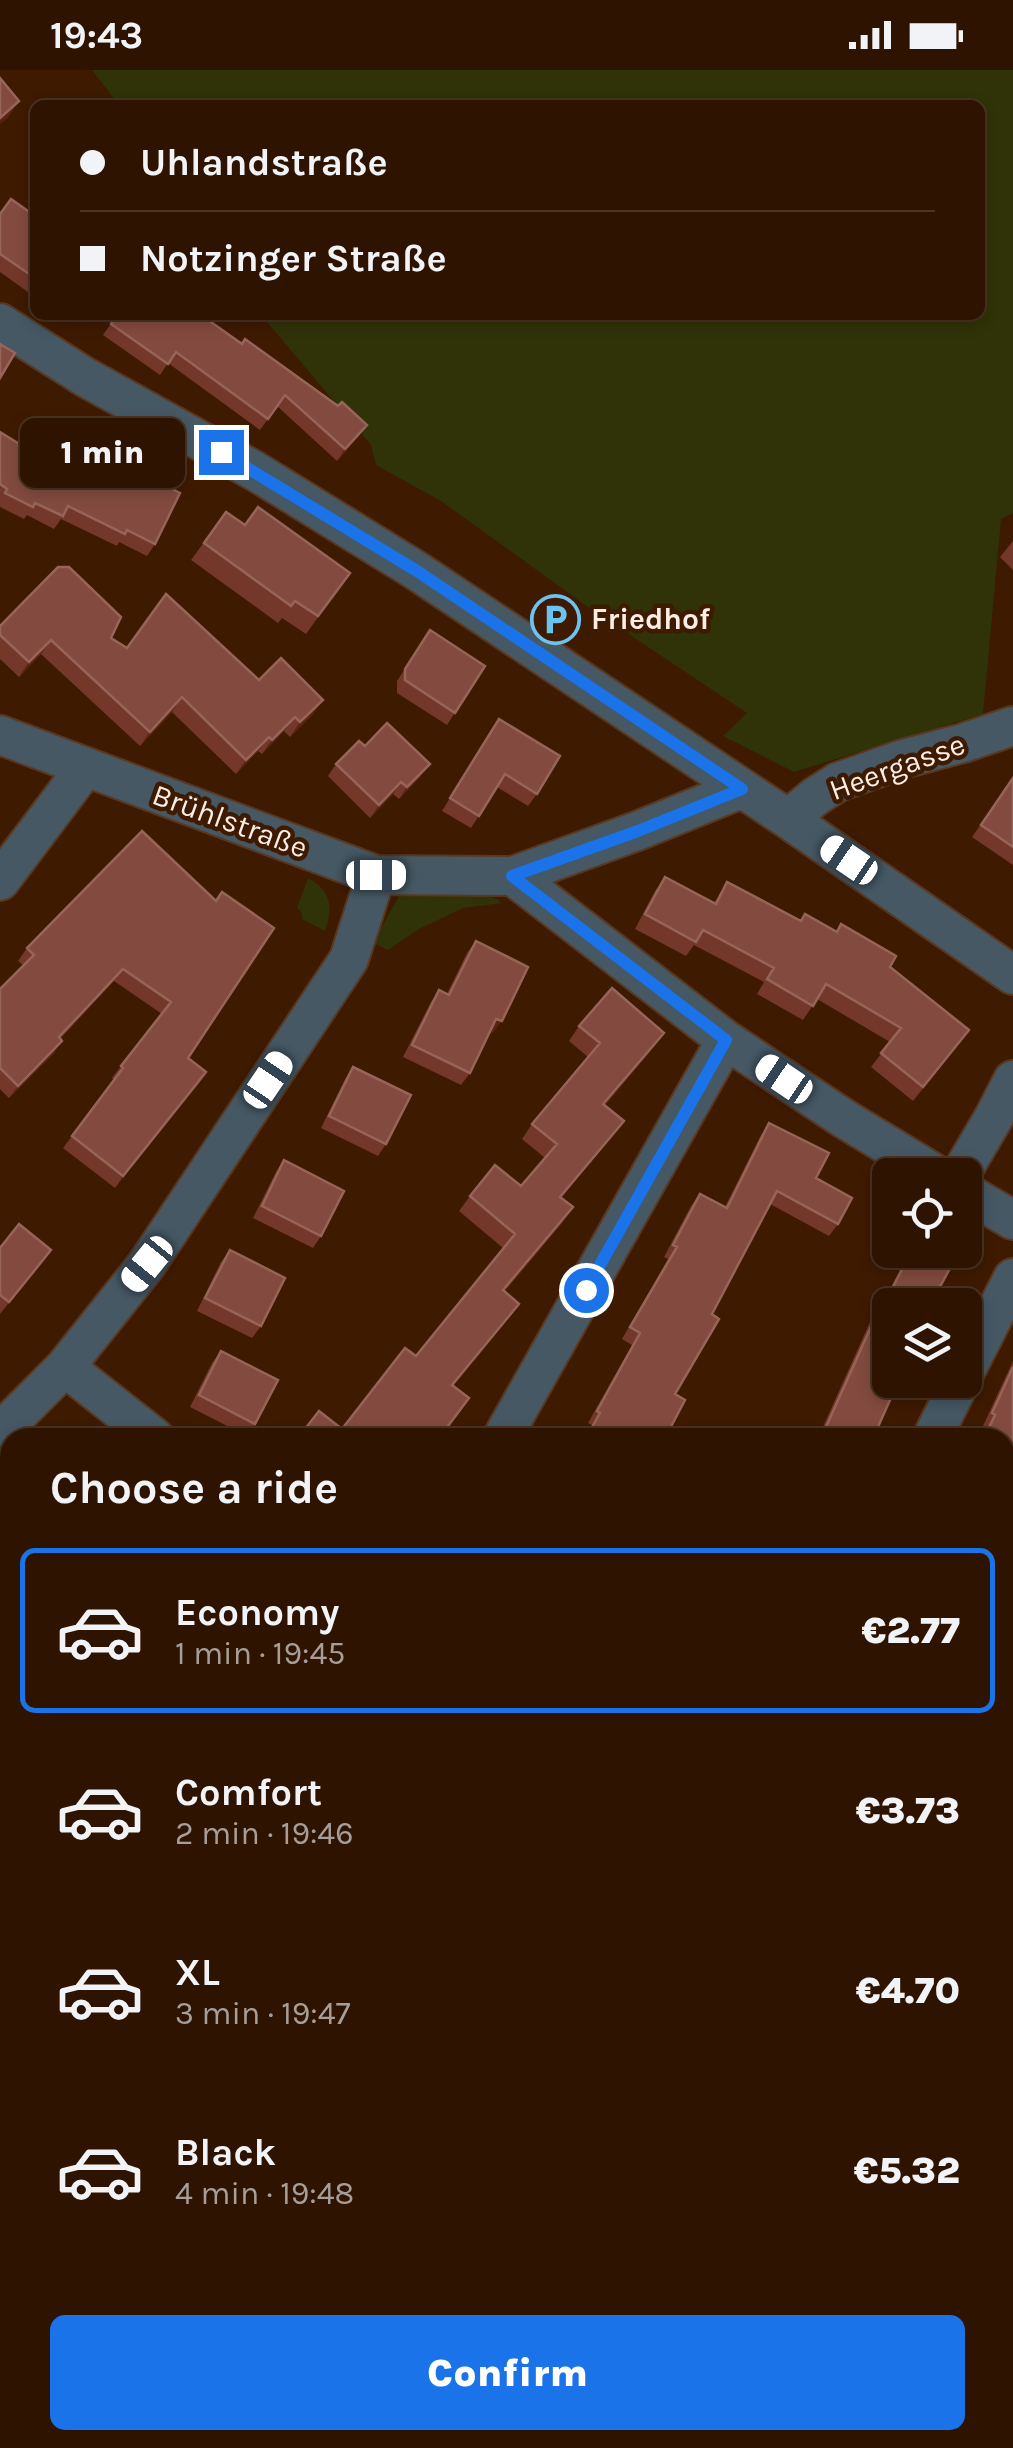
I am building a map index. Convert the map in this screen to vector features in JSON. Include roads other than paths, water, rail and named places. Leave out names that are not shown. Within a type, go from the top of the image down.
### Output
[{"type":"street","points":[[0,324],[417,571],[1013,974]]},
{"type":"street","name":"Heergasse","points":[[788,819],[838,782],[1013,726]]},
{"type":"street","name":"Brühlstraße","points":[[0,735],[376,875],[512,876],[742,789]]},
{"type":"street","name":"Brühlstraße","points":[[638,831],[703,763]]},
{"type":"street","points":[[0,880],[85,768]]},
{"type":"street","points":[[4,1428],[64,1367],[147,1264],[349,959],[376,875]]},
{"type":"street","points":[[512,876],[726,1040],[909,1158]]},
{"type":"street","points":[[508,1428],[726,1040]]},
{"type":"street","points":[[969,1158],[1013,1080]]},
{"type":"street","points":[[982,1202],[1013,1220]]},
{"type":"street","points":[[982,1339],[1013,1278]]},
{"type":"street","points":[[64,1367],[142,1428]]},
{"type":"street","points":[[937,1428],[952,1398]]},
{"type":"place","name":"Friedhof","points":[[556,619]]}]
